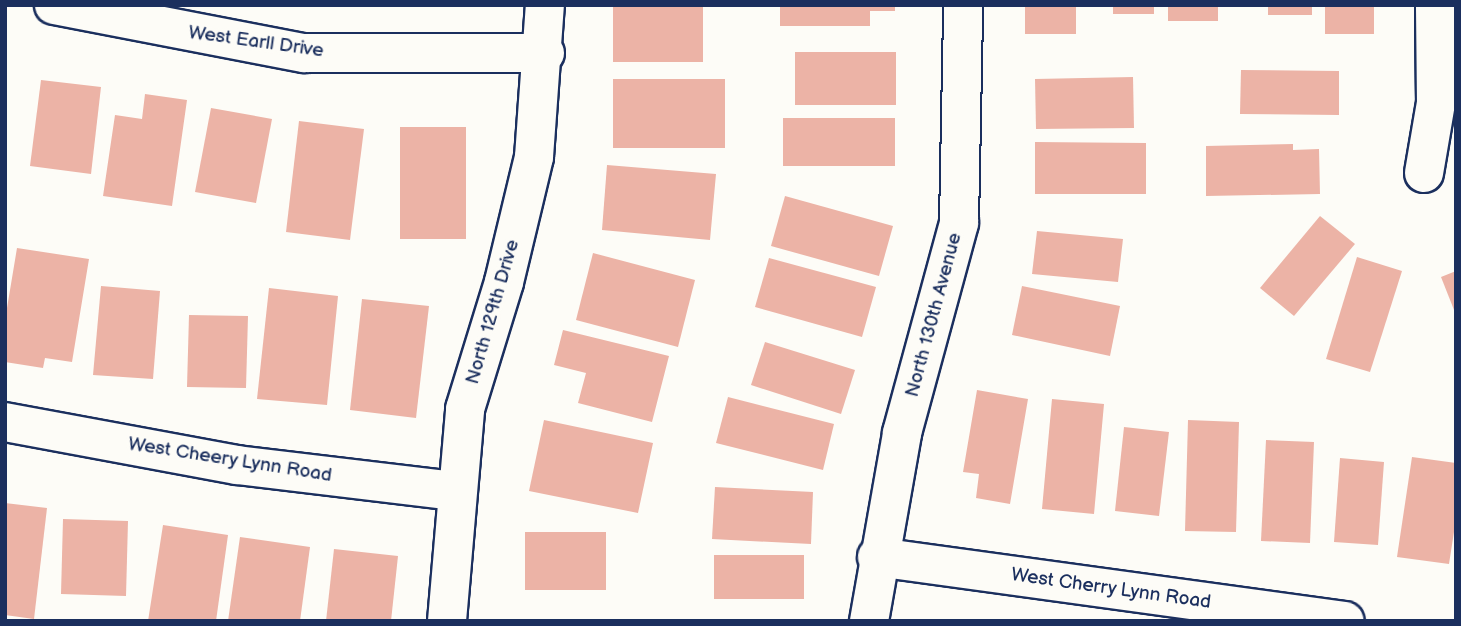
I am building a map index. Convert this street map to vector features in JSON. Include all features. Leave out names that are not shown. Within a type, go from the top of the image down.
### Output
[{"type":"street","name":"West Earll Drive","points":[[54,5],[304,52],[545,52]]},
{"type":"street","name":"North 129th Drive","points":[[447,621],[455,491],[465,409],[534,157],[545,52],[545,5]]},
{"type":"street","name":"North 130th Avenue","points":[[869,621],[877,557],[902,433],[959,223],[963,5]]},
{"type":"street","points":[[1424,173],[1436,103],[1435,5]]},
{"type":"street","name":"West Cheery Lynn Road","points":[[5,422],[237,465],[455,491]]},
{"type":"street","name":"West Cherry Lynn Road","points":[[877,557],[1345,621]]},
{"type":"building","points":[[613,5],[703,5],[703,62],[613,62]]},
{"type":"building","points":[[780,5],[895,5],[895,11],[870,11],[870,26],[780,26]]},
{"type":"building","points":[[1025,5],[1076,5],[1076,34],[1025,34]]},
{"type":"building","points":[[1113,5],[1154,5],[1154,14],[1113,14]]},
{"type":"building","points":[[1168,5],[1218,5],[1218,21],[1168,21]]},
{"type":"building","points":[[1268,5],[1312,5],[1312,15],[1268,15]]},
{"type":"building","points":[[1325,5],[1374,5],[1374,34],[1325,34]]},
{"type":"building","points":[[795,52],[896,52],[896,105],[795,105]]},
{"type":"building","points":[[1241,70],[1339,71],[1339,115],[1240,114]]},
{"type":"building","points":[[1133,77],[1134,128],[1036,129],[1035,79]]},
{"type":"building","points":[[613,79],[725,79],[725,148],[613,148]]},
{"type":"building","points":[[41,80],[101,87],[91,174],[30,166]]},
{"type":"building","points":[[145,94],[187,100],[172,206],[103,196],[115,115],[142,119]]},
{"type":"building","points":[[211,108],[272,119],[256,203],[195,192]]},
{"type":"building","points":[[783,118],[895,118],[895,166],[783,166]]},
{"type":"building","points":[[299,121],[364,129],[350,240],[286,232]]},
{"type":"building","points":[[400,127],[466,127],[466,239],[400,239]]},
{"type":"building","points":[[1035,142],[1146,143],[1146,194],[1035,194]]},
{"type":"building","points":[[1293,144],[1293,150],[1319,149],[1320,194],[1206,196],[1206,146]]},
{"type":"building","points":[[607,165],[716,174],[710,240],[602,230]]},
{"type":"building","points":[[785,196],[893,226],[879,276],[771,246]]},
{"type":"building","points":[[1320,216],[1355,244],[1294,316],[1260,288]]},
{"type":"building","points":[[1037,231],[1123,239],[1118,282],[1032,274]]},
{"type":"building","points":[[17,248],[89,259],[72,362],[45,358],[43,368],[5,362],[5,320]]},
{"type":"building","points":[[593,253],[695,280],[678,347],[576,320]]},
{"type":"building","points":[[1357,257],[1402,271],[1370,372],[1326,359]]},
{"type":"building","points":[[769,258],[876,287],[862,337],[755,307]]},
{"type":"building","points":[[1456,271],[1456,315],[1441,277]]},
{"type":"building","points":[[101,286],[160,291],[153,379],[93,375]]},
{"type":"building","points":[[1022,286],[1120,306],[1110,356],[1012,335]]},
{"type":"building","points":[[269,288],[338,296],[327,405],[257,399]]},
{"type":"building","points":[[362,299],[429,306],[416,418],[350,410]]},
{"type":"building","points":[[189,315],[248,316],[246,388],[187,387]]},
{"type":"building","points":[[563,330],[669,356],[652,422],[578,403],[586,373],[554,365]]},
{"type":"building","points":[[765,342],[855,370],[841,414],[751,385]]},
{"type":"building","points":[[977,390],[1028,399],[1010,504],[976,498],[979,474],[963,472]]},
{"type":"building","points":[[728,397],[834,424],[823,470],[716,443]]},
{"type":"building","points":[[1052,399],[1104,404],[1094,514],[1042,509]]},
{"type":"building","points":[[544,420],[653,443],[638,513],[529,491]]},
{"type":"building","points":[[1188,420],[1239,422],[1236,532],[1185,531]]},
{"type":"building","points":[[1124,427],[1169,432],[1159,516],[1115,511]]},
{"type":"building","points":[[1266,440],[1314,442],[1310,543],[1261,541]]},
{"type":"building","points":[[1412,457],[1456,463],[1456,519],[1449,564],[1397,557]]},
{"type":"building","points":[[1340,458],[1384,462],[1378,545],[1334,542]]},
{"type":"building","points":[[715,487],[813,492],[811,544],[712,539]]},
{"type":"building","points":[[5,503],[47,508],[34,619],[5,615]]},
{"type":"building","points":[[63,519],[128,521],[126,596],[61,594]]},
{"type":"building","points":[[163,525],[228,535],[216,621],[148,621]]},
{"type":"building","points":[[525,532],[606,532],[606,590],[525,590]]},
{"type":"building","points":[[240,537],[310,547],[300,621],[228,621]]},
{"type":"building","points":[[334,549],[398,556],[391,621],[326,621]]},
{"type":"building","points":[[714,555],[804,555],[804,599],[714,599]]}]
